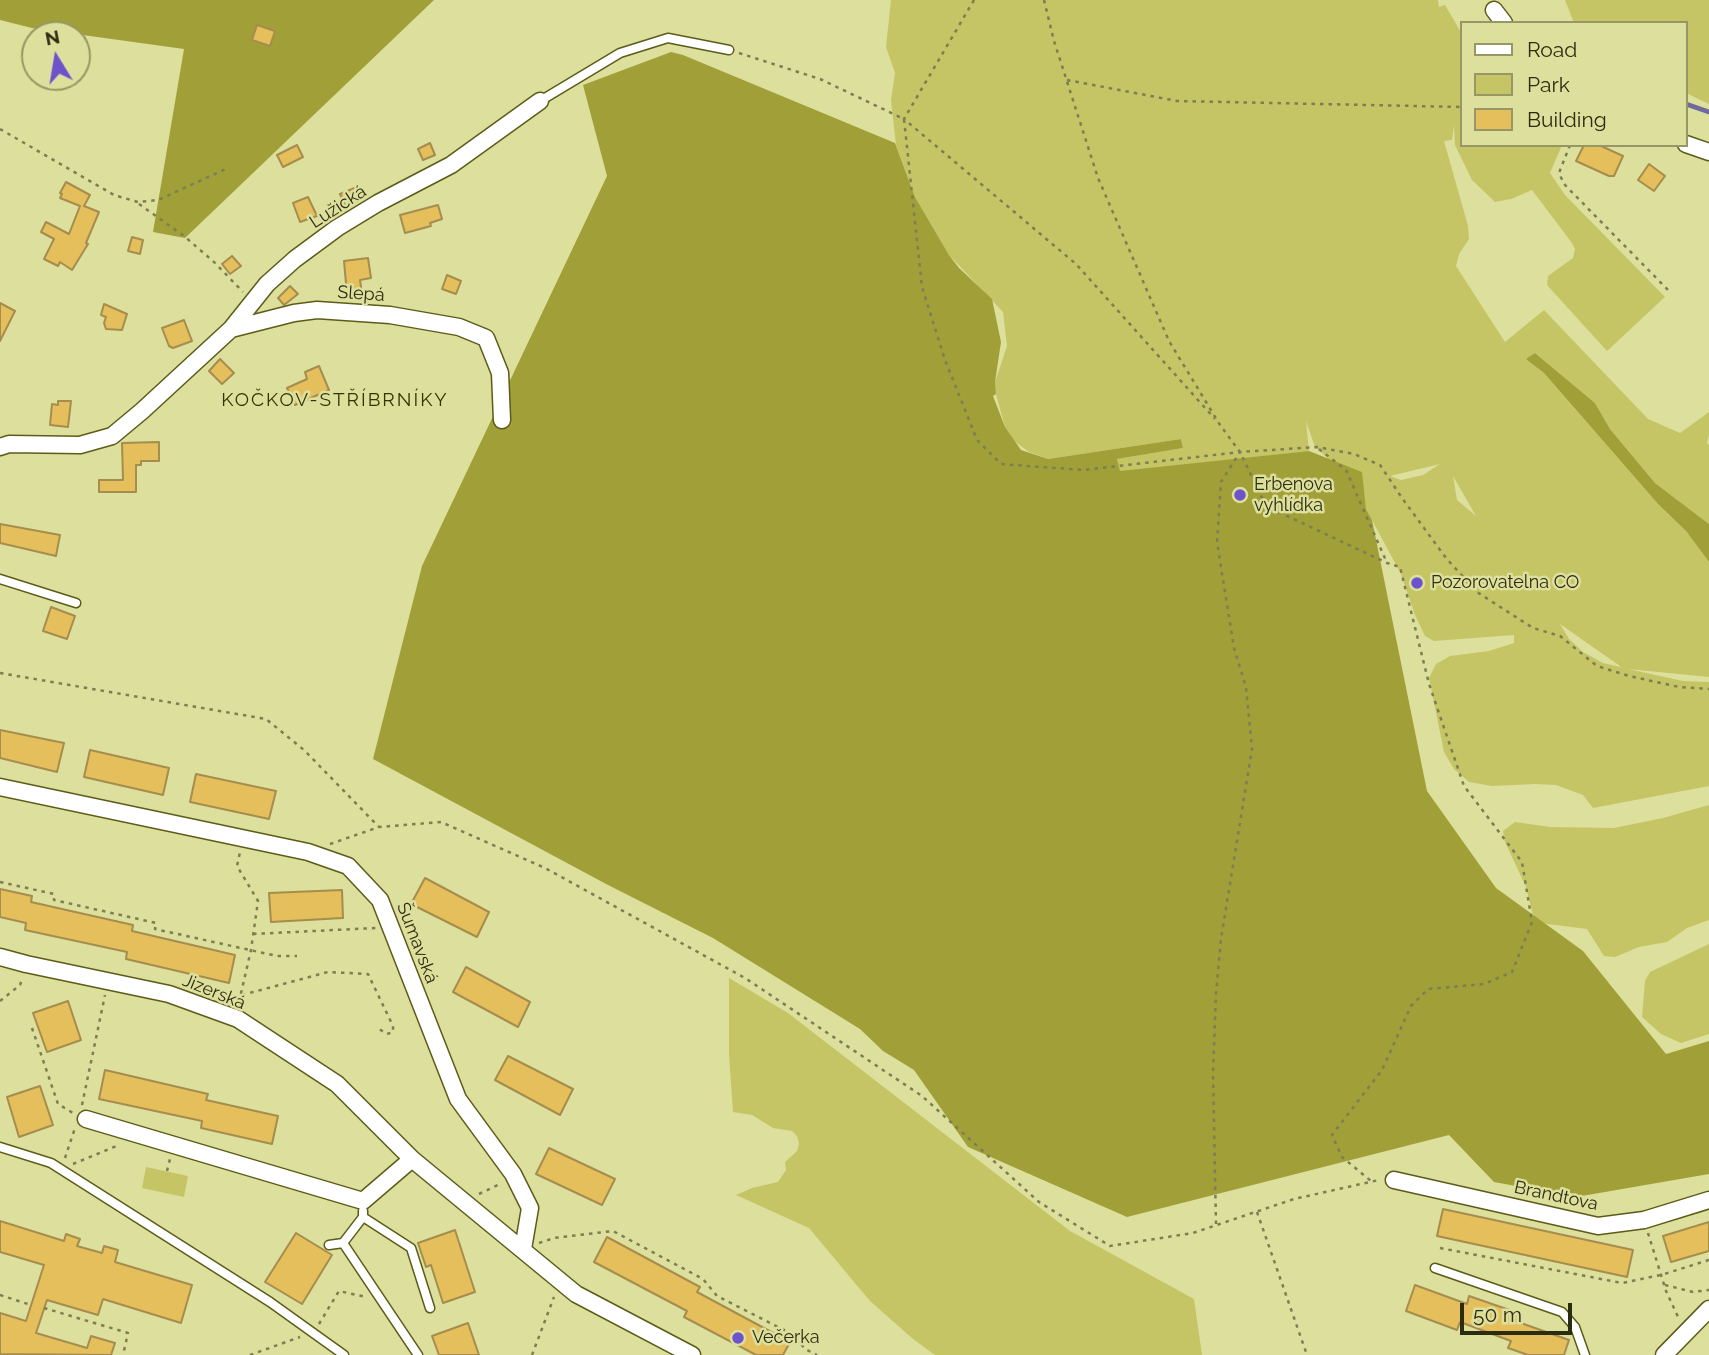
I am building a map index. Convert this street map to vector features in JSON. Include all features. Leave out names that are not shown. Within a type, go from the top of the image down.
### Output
[{"type":"street","name":"Lužická","points":[[0,447],[9,444],[91,444],[111,436],[152,403],[231,328],[267,284],[295,259],[337,228],[378,203],[451,165],[540,101]]},
{"type":"street","points":[[1688,145],[1709,152]]},
{"type":"street","name":"Slepá","points":[[231,328],[317,310],[390,315],[459,327],[486,338],[500,373],[502,420]]},
{"type":"street","name":"Šumavská","points":[[0,787],[308,852],[348,866],[380,900],[458,1099],[514,1178],[530,1209],[523,1249]]},
{"type":"street","name":"Jizerská","points":[[0,957],[169,994],[232,1017],[337,1084],[412,1159],[576,1294],[692,1355]]},
{"type":"street","points":[[83,1118],[363,1209],[412,1159]]},
{"type":"street","name":"Brandtova","points":[[1394,1180],[1598,1226],[1644,1220],[1709,1199]]},
{"type":"street","points":[[1664,1355],[1709,1310]]},
{"type":"lane","name":"Lužická","points":[[540,101],[620,53],[668,38],[729,50]]},
{"type":"lane","points":[[0,579],[76,603]]},
{"type":"lane","points":[[0,1147],[51,1163],[61,1169],[270,1302],[344,1355]]},
{"type":"lane","points":[[343,1243],[363,1209],[411,1248],[430,1308]]},
{"type":"lane","points":[[329,1245],[343,1243]]},
{"type":"lane","points":[[343,1243],[418,1355]]},
{"type":"lane","points":[[1435,1268],[1562,1312],[1576,1327],[1585,1355]]},
{"type":"path","points":[[974,0],[904,118],[922,287],[945,360],[977,440],[1001,464],[1083,470],[1240,452],[1317,447],[1354,454],[1380,465],[1446,558],[1477,592],[1533,628],[1560,636],[1597,666],[1629,677],[1679,687],[1709,689]]},
{"type":"path","points":[[308,852],[379,827],[441,822],[545,868],[745,978],[922,1096],[1039,1202],[1110,1246],[1192,1233],[1294,1199],[1371,1181],[1342,1157],[1332,1135],[1382,1070],[1411,1006],[1428,989],[1483,984],[1512,972],[1532,922],[1522,862],[1464,786],[1429,684],[1400,567],[1266,506],[1240,452],[1220,425],[1169,341],[1098,178],[1044,0]]},
{"type":"path","points":[[729,50],[820,79],[904,118],[1076,264],[1220,425]]},
{"type":"path","points":[[1067,80],[1177,100],[1460,107]]},
{"type":"path","points":[[0,129],[114,195],[138,202],[204,253],[252,302]]},
{"type":"path","points":[[1569,147],[1559,173],[1564,184],[1669,291]]},
{"type":"path","points":[[138,202],[158,200],[228,168]]},
{"type":"path","points":[[1317,447],[1346,470],[1387,563]]},
{"type":"path","points":[[1216,1226],[1213,1074],[1216,993],[1221,939],[1252,749],[1247,687],[1234,648],[1217,542],[1221,482],[1240,452]]},
{"type":"path","points":[[0,673],[266,719],[304,750],[379,827]]},
{"type":"path","points":[[232,1017],[242,995],[258,901],[237,866],[244,839]]},
{"type":"path","points":[[0,882],[54,894],[54,900],[156,923],[155,929],[277,956],[297,956]]},
{"type":"path","points":[[253,934],[390,927]]},
{"type":"path","points":[[242,995],[328,972],[368,974],[393,1026],[393,1032],[387,1034],[376,1027]]},
{"type":"path","points":[[0,1000],[20,985],[22,977]]},
{"type":"path","points":[[61,1169],[83,1118],[108,982]]},
{"type":"path","points":[[32,1028],[58,1104],[83,1118]]},
{"type":"path","points":[[61,1169],[141,1136]]},
{"type":"path","points":[[464,1201],[514,1178]]},
{"type":"path","points":[[1257,1212],[1307,1355]]},
{"type":"path","points":[[523,1249],[554,1238],[612,1231],[703,1279],[718,1296],[794,1335],[805,1349],[817,1355]]},
{"type":"path","points":[[1440,1248],[1622,1283],[1709,1261]]},
{"type":"path","points":[[1653,1251],[1664,1284],[1686,1331]]},
{"type":"path","points":[[532,1355],[560,1280]]},
{"type":"path","points":[[1664,1284],[1693,1293],[1709,1290]]},
{"type":"path","points":[[250,1355],[313,1333],[339,1291],[382,1301]]},
{"type":"path","points":[[0,1295],[31,1305]]},
{"type":"path","points":[[44,1308],[128,1334],[123,1355]]},
{"type":"green space","points":[[891,0],[1438,0],[1439,7],[1445,5],[1460,31],[1460,147],[1561,147],[1550,173],[1565,195],[1665,297],[1607,351],[1547,285],[1548,276],[1573,258],[1575,249],[1572,243],[1532,190],[1495,202],[1472,180],[1455,145],[1454,125],[1452,140],[1444,141],[1468,226],[1469,239],[1459,254],[1456,266],[1505,342],[1544,310],[1648,419],[1680,433],[1709,412],[1709,524],[1655,483],[1610,429],[1595,403],[1535,353],[1527,359],[1544,373],[1658,504],[1686,531],[1709,562],[1709,677],[1628,669],[1683,681],[1709,682],[1709,786],[1593,808],[1583,795],[1556,785],[1492,786],[1469,782],[1454,769],[1444,752],[1429,678],[1436,664],[1450,656],[1489,651],[1514,643],[1514,635],[1434,641],[1425,636],[1401,574],[1366,509],[1363,489],[1315,447],[1306,421],[1309,451],[1120,472],[1117,459],[1183,448],[1181,439],[1048,459],[1029,452],[1014,441],[1005,427],[996,394],[995,382],[1007,346],[1003,312],[949,255],[915,197],[896,145],[891,100],[895,73],[886,47]],"holes":[[[1440,464],[1423,475],[1401,480],[1390,476]],[[1453,476],[1476,516],[1457,500]],[[1560,624],[1620,666],[1620,667],[1603,663],[1583,652],[1569,639]]]},
{"type":"green space","points":[[1565,0],[1709,0],[1709,104],[1688,94],[1688,21],[1573,21]]},
{"type":"green space","points":[[1709,805],[1709,920],[1687,928],[1667,942],[1639,947],[1615,957],[1604,956],[1587,929],[1540,923],[1533,915],[1526,887],[1505,842],[1503,831],[1515,822],[1550,827],[1614,828]]},
{"type":"green space","points":[[1709,944],[1709,1034],[1681,1043],[1661,1034],[1642,1017],[1645,981],[1650,972]]},
{"type":"green space","points":[[729,978],[788,1013],[1070,1231],[1194,1299],[1202,1355],[935,1355],[913,1339],[870,1301],[809,1228],[736,1195],[778,1182],[786,1170],[785,1162],[797,1151],[799,1144],[792,1131],[773,1128],[752,1115],[733,1112],[729,1054]]},
{"type":"green space","points":[[146,1167],[188,1176],[184,1197],[142,1188]]},
{"type":"shaded area","points":[[0,0],[434,0],[185,238],[153,232],[184,49],[91,36],[91,21],[21,21],[21,25],[0,20]]},
{"type":"shaded area","points":[[671,52],[895,143],[915,197],[949,255],[992,299],[1001,342],[995,382],[996,394],[993,396],[1005,427],[1021,450],[1048,459],[1181,439],[1183,448],[1117,459],[1120,471],[1309,451],[1362,472],[1366,509],[1372,520],[1427,791],[1496,888],[1583,951],[1666,1054],[1709,1041],[1709,1174],[1576,1197],[1494,1182],[1449,1135],[1127,1217],[968,1147],[914,1070],[883,1051],[860,1029],[713,938],[373,759],[422,566],[607,176],[583,85]]},
{"type":"shaded area","points":[[1535,353],[1595,403],[1610,429],[1655,483],[1709,524],[1709,562],[1686,531],[1658,504],[1544,373],[1526,359]]},
{"type":"building","points":[[257,25],[275,31],[270,46],[252,40]]},
{"type":"building","points":[[430,143],[435,155],[423,160],[418,149]]},
{"type":"building","points":[[297,145],[303,157],[283,167],[277,155]]},
{"type":"building","points":[[1583,147],[1603,147],[1623,156],[1614,176],[1576,161]]},
{"type":"building","points":[[1649,164],[1665,176],[1654,191],[1638,180]]},
{"type":"building","points":[[66,182],[90,195],[84,206],[99,212],[86,243],[88,244],[72,270],[60,262],[58,266],[44,259],[54,239],[41,232],[46,222],[69,234],[80,206],[60,198]]},
{"type":"building","points":[[357,187],[362,199],[345,206],[340,194]]},
{"type":"building","points":[[308,197],[317,216],[300,222],[293,203]]},
{"type":"building","points":[[438,205],[442,219],[430,223],[431,226],[405,233],[400,215]]},
{"type":"building","points":[[132,237],[143,240],[140,254],[128,251]]},
{"type":"building","points":[[232,256],[241,266],[230,274],[222,264]]},
{"type":"building","points":[[368,258],[371,278],[360,280],[362,294],[347,295],[344,261]]},
{"type":"building","points":[[447,275],[461,281],[456,294],[442,289]]},
{"type":"building","points":[[290,286],[298,294],[284,305],[278,298]]},
{"type":"building","points":[[0,303],[15,311],[0,341]]},
{"type":"building","points":[[104,304],[127,314],[122,330],[106,329],[106,317],[101,315]]},
{"type":"building","points":[[184,320],[192,341],[173,348],[169,346],[162,328]]},
{"type":"building","points":[[220,359],[234,373],[222,384],[209,371]]},
{"type":"building","points":[[319,366],[329,390],[295,405],[287,388],[307,379],[305,372]]},
{"type":"building","points":[[58,401],[71,401],[68,427],[50,425],[52,404],[58,405]]},
{"type":"building","points":[[159,442],[159,461],[141,461],[141,465],[136,465],[136,492],[99,492],[99,480],[123,480],[122,443]]},
{"type":"building","points":[[0,524],[60,535],[56,556],[0,543]]},
{"type":"building","points":[[51,607],[75,616],[67,639],[43,631]]},
{"type":"building","points":[[0,730],[64,743],[57,772],[0,758]]},
{"type":"building","points":[[90,750],[169,768],[163,795],[84,777]]},
{"type":"building","points":[[196,774],[276,791],[269,819],[190,802]]},
{"type":"building","points":[[425,878],[489,912],[477,937],[411,904]]},
{"type":"building","points":[[0,889],[32,896],[31,902],[133,925],[132,931],[235,955],[229,983],[126,959],[127,952],[25,930],[26,923],[0,917]]},
{"type":"building","points":[[342,890],[343,918],[271,922],[269,893]]},
{"type":"building","points":[[466,967],[530,1002],[518,1027],[453,992]]},
{"type":"building","points":[[68,1001],[81,1040],[47,1052],[33,1013]]},
{"type":"building","points":[[508,1056],[573,1089],[560,1115],[495,1080]]},
{"type":"building","points":[[105,1070],[208,1094],[206,1100],[278,1116],[272,1144],[201,1128],[202,1121],[99,1099]]},
{"type":"building","points":[[40,1086],[53,1125],[19,1137],[7,1097]]},
{"type":"building","points":[[549,1148],[615,1179],[602,1205],[536,1174]]},
{"type":"building","points":[[1443,1209],[1633,1250],[1627,1277],[1437,1236]]},
{"type":"building","points":[[0,1221],[64,1241],[66,1234],[80,1239],[77,1246],[102,1253],[104,1246],[118,1250],[115,1262],[192,1285],[181,1323],[103,1299],[98,1315],[47,1300],[36,1333],[87,1348],[91,1336],[115,1343],[111,1355],[0,1354],[0,1313],[26,1321],[44,1265],[0,1252]]},
{"type":"building","points":[[1709,1222],[1709,1251],[1671,1262],[1663,1236]]},
{"type":"building","points":[[455,1230],[475,1292],[443,1303],[431,1265],[426,1267],[418,1243]]},
{"type":"building","points":[[296,1233],[332,1255],[302,1304],[265,1282]]},
{"type":"building","points":[[607,1237],[700,1287],[697,1292],[790,1342],[783,1355],[756,1355],[684,1317],[687,1311],[594,1262]]},
{"type":"building","points":[[1415,1285],[1467,1304],[1469,1296],[1521,1314],[1518,1322],[1569,1340],[1564,1355],[1528,1355],[1508,1348],[1511,1341],[1460,1322],[1457,1330],[1406,1311]]},
{"type":"building","points":[[468,1323],[479,1355],[439,1355],[432,1336]]},
{"type":"waterway","points":[[1688,105],[1709,112]]},
{"type":"place","name":"Erbenova vyhlídka","points":[[1240,495]]},
{"type":"place","name":"Pozorovatelna CO","points":[[1417,583]]},
{"type":"place","name":"Večerka","points":[[738,1338]]},
{"type":"district","name":"KOČKOV-STŘÍBRNÍKY","points":[[335,400]]}]
